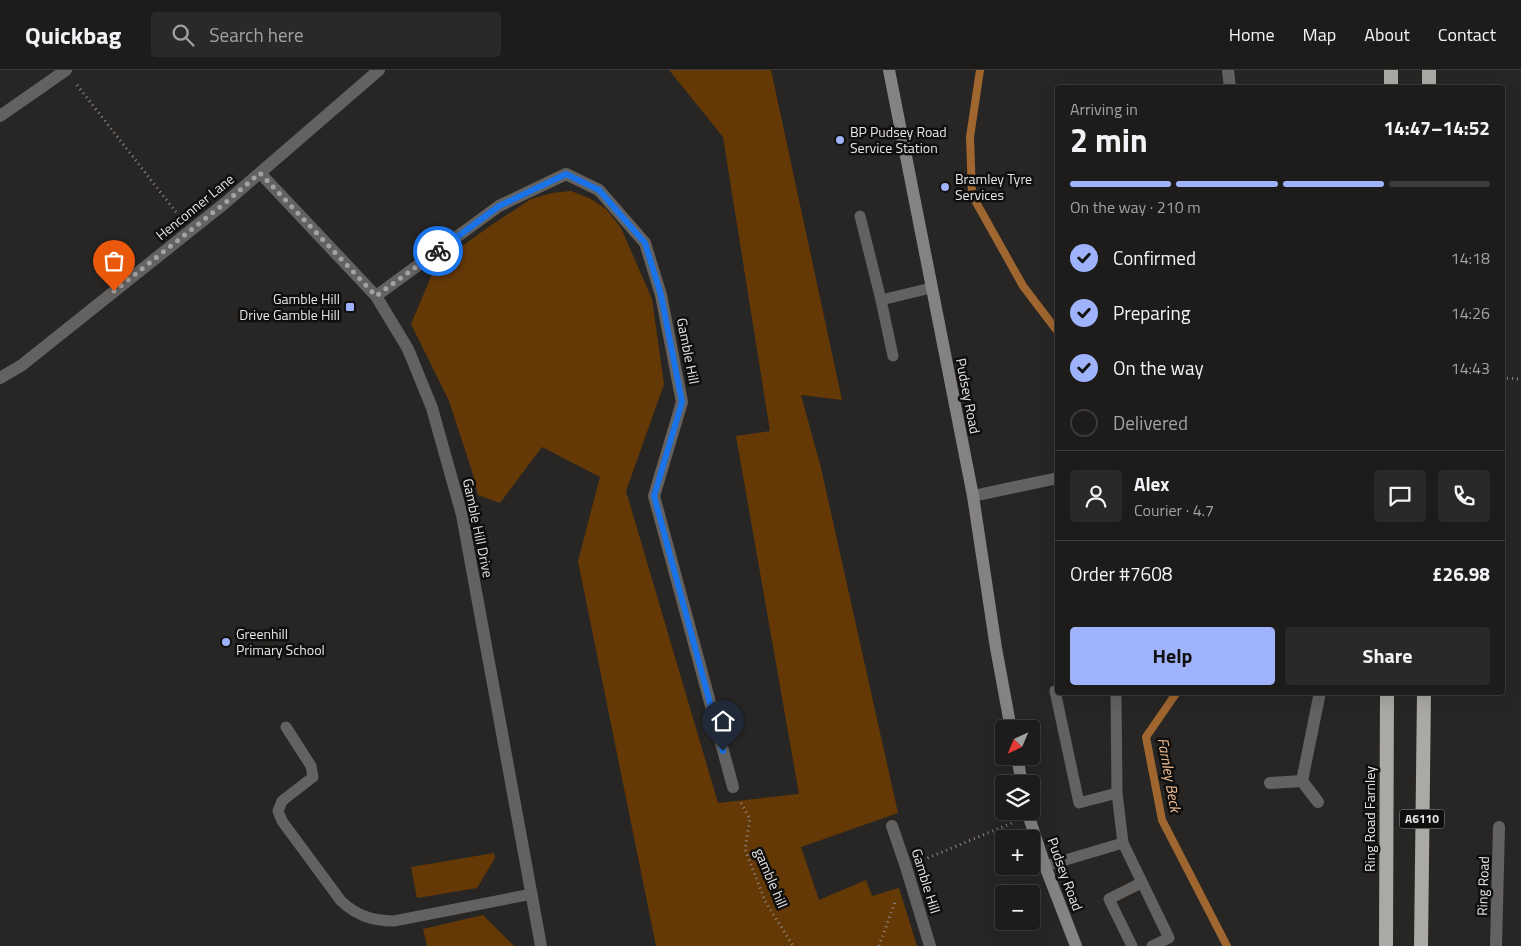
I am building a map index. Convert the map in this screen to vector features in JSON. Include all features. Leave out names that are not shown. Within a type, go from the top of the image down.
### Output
[{"type":"highway","points":[[1391,70],[1391,85]]},
{"type":"highway","points":[[1429,70],[1429,85]]},
{"type":"highway","name":"Ring Road Farnley","points":[[1386,946],[1387,695]]},
{"type":"highway","name":"A6110","points":[[1421,946],[1424,695]]},
{"type":"main road","name":"Pudsey Road","points":[[888,70],[974,496],[996,648],[1009,720]]},
{"type":"main road","name":"Pudsey Road","points":[[1030,820],[1045,866],[1076,946]]},
{"type":"street","points":[[0,116],[66,70]]},
{"type":"street","name":"Henconner Lane","points":[[0,378],[22,365],[190,230],[260,173],[379,70]]},
{"type":"street","points":[[1228,70],[1230,85]]},
{"type":"street","name":"Gamble Hill Drive","points":[[260,173],[376,296],[408,349],[432,408],[462,515],[541,946]]},
{"type":"street","name":"Gamble Hill","points":[[376,296],[499,206],[566,174],[599,190],[645,243],[661,295],[682,402],[654,496],[733,787]]},
{"type":"street","points":[[974,496],[1055,479]]},
{"type":"street","points":[[1318,802],[1302,781],[1319,695]]},
{"type":"street","points":[[1270,783],[1302,781]]},
{"type":"street","name":"Gamble Hill","points":[[892,826],[930,946]]},
{"type":"street","name":"Ring Road","points":[[1496,946],[1499,827]]},
{"type":"lane","points":[[860,216],[881,300],[892,356]]},
{"type":"lane","points":[[881,300],[931,288]]},
{"type":"lane","points":[[1056,695],[1079,803],[1116,793]]},
{"type":"lane","points":[[1116,695],[1116,793],[1123,843],[1171,942],[1152,946]]},
{"type":"lane","points":[[286,727],[312,766],[313,777],[282,801],[278,811],[282,822],[340,901],[349,909],[366,918],[394,921],[532,894]]},
{"type":"lane","points":[[1045,866],[1123,843]]},
{"type":"lane","points":[[1132,946],[1109,900],[1141,883]]},
{"type":"path","points":[[66,70],[190,230]]},
{"type":"path","points":[[1505,378],[1521,379]]},
{"type":"path","name":"gamble hill","points":[[733,787],[750,820],[745,849],[765,901],[793,946]]},
{"type":"path","points":[[880,946],[906,867],[1014,820]]},
{"type":"shaded area","points":[[669,70],[771,70],[842,400],[801,395],[821,468],[898,813],[801,847],[819,900],[866,880],[872,896],[899,888],[917,946],[656,946],[578,561],[600,477],[542,447],[500,503],[478,495],[449,401],[411,324],[436,265],[531,199],[552,193],[571,191],[591,199],[606,209],[621,228],[652,299],[664,384],[626,491],[718,803],[799,794],[736,436],[770,431],[723,137]]},
{"type":"shaded area","points":[[494,853],[495,858],[477,888],[417,898],[411,867]]},
{"type":"shaded area","points":[[483,915],[514,946],[427,946],[423,929]]},
{"type":"waterway","name":"Farnley Beck","points":[[980,70],[970,137],[972,195],[1023,286],[1055,328]]},
{"type":"waterway","name":"Farnley Beck","points":[[1175,695],[1146,737],[1162,820],[1227,946]]},
{"type":"way so far","points":[[114,291],[260,173],[376,296],[438,251]]},
{"type":"place","name":"BP Pudsey Road Service Station","points":[[840,140]]},
{"type":"place","name":"Bramley Tyre Services","points":[[945,187]]},
{"type":"place","name":"Gamble Hill Drive Gamble Hill","points":[[350,307]]},
{"type":"place","name":"Greenhill Primary School","points":[[226,642]]},
{"type":"route","points":[[438,251],[499,206],[566,174],[599,190],[645,243],[661,295],[682,402],[654,496],[723,751]]}]
